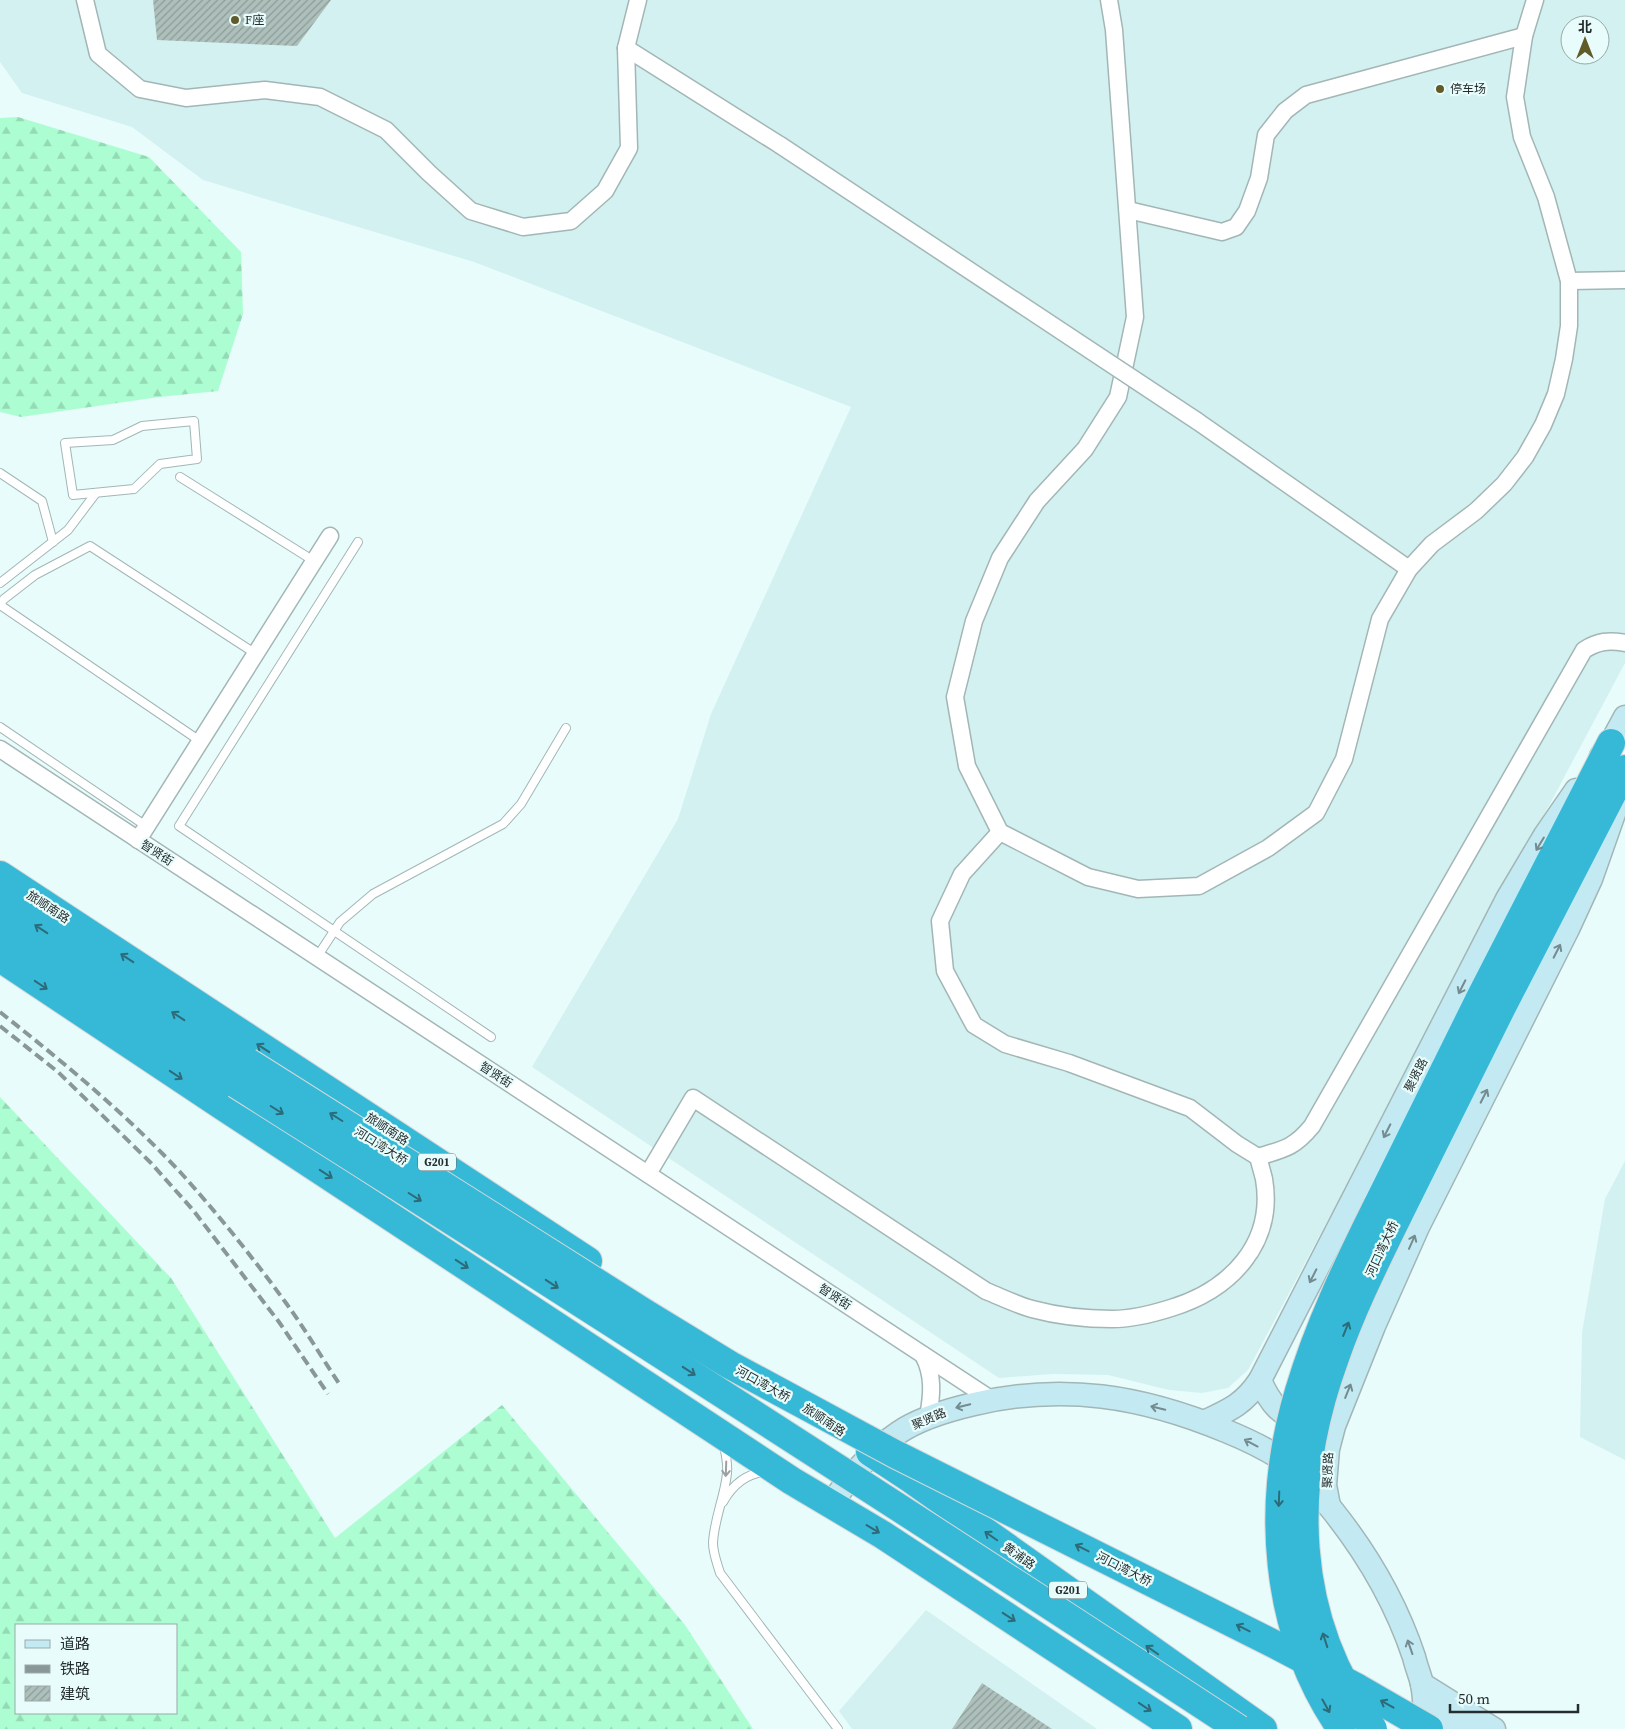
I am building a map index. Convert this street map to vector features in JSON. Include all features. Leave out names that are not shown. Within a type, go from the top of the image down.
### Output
[{"type":"highway","points":[[1491,1001],[1611,743]]},
{"type":"highway","points":[[1491,1001],[1625,769]]},
{"type":"highway","name":"旅顺南路","points":[[0,875],[597,1267],[872,1453]]},
{"type":"highway","points":[[0,902],[242,1073]]},
{"type":"highway","points":[[0,930],[242,1073]]},
{"type":"highway","points":[[0,958],[780,1473],[892,1540],[1178,1729]]},
{"type":"highway","name":"河口湾大桥","points":[[1341,1729],[1316,1687],[1301,1653],[1284,1588],[1280,1554],[1280,1488],[1290,1424],[1311,1353],[1338,1286],[1387,1211],[1491,1001]]},
{"type":"highway","name":"河口湾大桥","points":[[242,1073],[730,1365],[895,1454],[1276,1645],[1374,1698],[1425,1712]]},
{"type":"highway","name":"河口湾大桥","points":[[242,1073],[660,1352],[1239,1729]]},
{"type":"highway","name":"河口湾大桥","points":[[1373,1729],[1360,1712],[1343,1682],[1326,1646],[1308,1575],[1304,1544],[1304,1509],[1306,1472],[1313,1434],[1334,1360],[1361,1292],[1387,1211]]},
{"type":"highway","name":"黄浦路","points":[[872,1453],[1263,1729]]},
{"type":"main road","name":"聚贤路","points":[[1204,1422],[1233,1409],[1250,1395],[1260,1380],[1507,899],[1545,835],[1574,792],[1611,743],[1625,717]]},
{"type":"main road","name":"聚贤路","points":[[1329,1506],[1325,1485],[1328,1448],[1334,1426],[1374,1326],[1418,1228],[1568,929],[1591,879],[1625,778]]},
{"type":"main road","points":[[1260,1380],[1267,1397],[1279,1410],[1295,1420],[1312,1425],[1334,1426]]},
{"type":"main road","name":"聚贤路","points":[[831,1504],[849,1478],[872,1453],[899,1432],[928,1417],[992,1400],[1033,1394],[1077,1394],[1121,1398],[1204,1422],[1249,1441],[1289,1465],[1312,1484],[1354,1538],[1388,1594],[1409,1643],[1425,1712]]},
{"type":"main road","points":[[1425,1712],[1463,1729]]},
{"type":"main road","points":[[1425,1712],[1494,1729]]},
{"type":"street","points":[[85,0],[98,54],[140,89],[186,98],[265,90],[320,97],[386,130],[471,211],[524,226],[571,221],[606,191],[629,148],[626,48],[638,0]]},
{"type":"street","points":[[1109,0],[1114,30],[1135,317],[1118,397],[1085,449],[1037,501],[1000,558],[974,621],[954,697],[967,766],[1000,832],[1088,877],[1138,888],[1199,886],[1268,848],[1316,813],[1344,758],[1380,619],[1409,569],[1432,544],[1476,511],[1504,484],[1525,457],[1543,425],[1556,394],[1564,359],[1569,326],[1570,281],[1546,197],[1522,138],[1515,97],[1524,36],[1535,0]]},
{"type":"street","points":[[1128,210],[1222,232],[1236,226],[1247,211],[1259,178],[1266,135],[1285,112],[1306,95],[1524,36]]},
{"type":"street","points":[[626,48],[780,144],[1197,421],[1409,569]]},
{"type":"street","points":[[1570,281],[1625,280]]},
{"type":"street","points":[[142,833],[330,536]]},
{"type":"street","points":[[1000,832],[962,874],[940,921],[945,971],[974,1025],[1005,1044],[1069,1063],[1190,1108],[1237,1144],[1258,1156],[1288,1148],[1302,1139],[1312,1126],[1584,650],[1594,644],[1607,641],[1625,643]]},
{"type":"street","name":"智贤街","points":[[0,750],[142,833],[317,957],[992,1400]]},
{"type":"street","points":[[648,1174],[693,1098],[986,1291],[1032,1309],[1072,1317],[1113,1319],[1151,1314],[1185,1304],[1218,1287],[1240,1268],[1254,1247],[1262,1226],[1265,1204],[1264,1179],[1258,1156]]},
{"type":"street","points":[[923,1355],[929,1366],[931,1377],[932,1390],[928,1417]]},
{"type":"lane","points":[[0,583],[68,530],[96,493],[134,488],[160,464],[197,460],[194,421],[142,426],[113,440],[66,443],[73,495],[96,493]]},
{"type":"lane","points":[[0,474],[42,501],[53,542]]},
{"type":"lane","points":[[180,477],[314,562]]},
{"type":"lane","points":[[358,542],[179,826],[491,1037]]},
{"type":"lane","points":[[200,741],[0,605],[4,599],[35,575],[90,546],[256,654]]},
{"type":"lane","points":[[0,727],[142,833]]},
{"type":"lane","points":[[317,957],[340,922],[372,894],[503,824],[521,804],[566,728]]},
{"type":"lane","points":[[714,1429],[723,1443],[727,1459],[727,1472],[714,1530],[713,1544],[715,1559],[720,1573],[838,1729]]},
{"type":"lane","points":[[719,1511],[737,1483],[750,1475],[762,1472],[780,1473]]},
{"type":"shaded area","points":[[0,0],[1625,0],[1625,663],[1248,1370],[1228,1388],[1202,1393],[1169,1390],[1108,1375],[1053,1374],[999,1378],[532,1067],[678,819],[711,714],[851,407],[474,262],[203,180],[132,127],[22,93],[0,62]]},
{"type":"shaded area","points":[[1625,1161],[1625,1460],[1580,1437],[1582,1333],[1605,1199]]},
{"type":"shaded area","points":[[926,1610],[1097,1729],[852,1729],[839,1711]]},
{"type":"green space","points":[[18,117],[149,157],[241,252],[243,314],[218,391],[159,397],[21,417],[0,412],[0,118]]},
{"type":"green space","points":[[0,1097],[171,1278],[335,1538],[502,1405],[685,1625],[753,1729],[0,1729]]},
{"type":"building","name":"F座","points":[[153,0],[331,0],[297,46],[157,40]]},
{"type":"building","points":[[982,1683],[1052,1729],[952,1729]]},
{"type":"railway","points":[[0,1012],[94,1089],[181,1173],[222,1220],[274,1286],[340,1385]]},
{"type":"railway","points":[[0,1026],[58,1072],[151,1163],[193,1210],[279,1322],[328,1394]]},
{"type":"place","name":"F座","points":[[235,20]]},
{"type":"place","name":"停车场","points":[[1440,89]]}]
